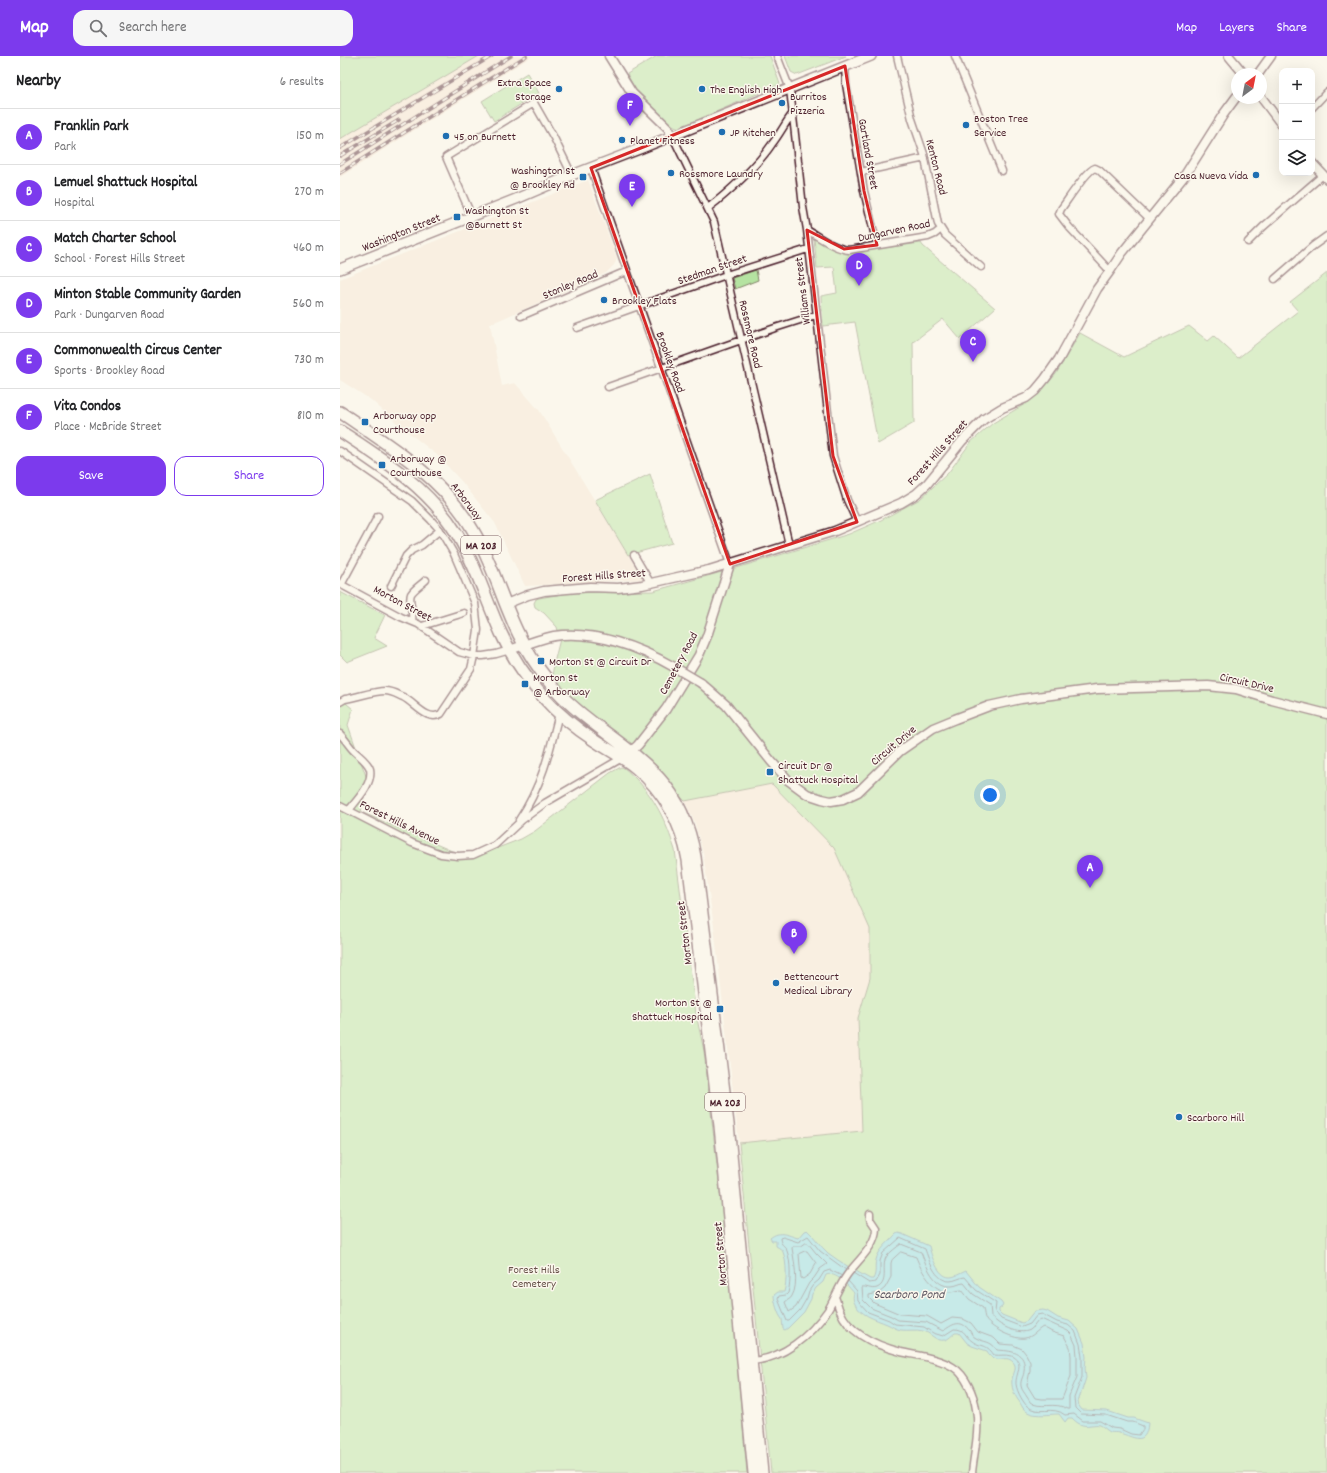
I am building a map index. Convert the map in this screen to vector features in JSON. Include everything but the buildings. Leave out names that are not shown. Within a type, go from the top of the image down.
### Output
[{"type":"highway","name":"Arborway","points":[[340,412],[413,463],[451,498],[467,520],[478,540],[524,645]]},
{"type":"highway","points":[[340,427],[345,426],[351,420]]},
{"type":"highway","name":"MA 203","points":[[340,431],[407,477],[424,492],[441,511],[458,534],[468,554],[500,632],[510,650]]},
{"type":"highway","name":"Morton Street","points":[[524,645],[542,672],[562,696],[626,755],[663,797],[679,826],[687,854],[720,1126],[754,1473]]},
{"type":"highway","name":"Morton Street","points":[[510,650],[531,682],[559,713],[590,738],[626,755],[652,770],[672,796],[685,819],[694,849],[729,1130],[762,1473]]},
{"type":"main road","name":"Washington Street","points":[[340,269],[871,56]]},
{"type":"street","points":[[609,56],[632,93],[668,128],[672,135]]},
{"type":"street","name":"Williams Street","points":[[778,56],[790,89],[833,456],[847,500],[857,522]]},
{"type":"street","name":"Kenton Road","points":[[897,56],[912,119],[930,177],[940,229]]},
{"type":"street","points":[[955,56],[1002,171]]},
{"type":"street","points":[[1229,56],[1239,68]]},
{"type":"street","points":[[1262,68],[1271,56]]},
{"type":"street","name":"Gartland Street","points":[[844,66],[864,191],[877,245]]},
{"type":"street","points":[[1315,105],[1327,92]]},
{"type":"street","points":[[472,217],[446,157],[534,103],[554,138],[572,175]]},
{"type":"street","name":"Forest Hills Street","points":[[506,604],[528,595],[544,591],[590,587],[618,588],[651,584],[730,564],[835,531],[901,503],[916,494],[927,484],[962,440],[984,419],[1002,408],[1026,398],[1035,391],[1059,359],[1097,290],[1110,271],[1185,175],[1231,104]]},
{"type":"street","points":[[1266,104],[1279,121]]},
{"type":"street","points":[[708,208],[759,160],[773,144],[782,127],[793,113]]},
{"type":"street","name":"Rossmore Road","points":[[672,135],[714,222],[789,545]]},
{"type":"street","points":[[861,172],[925,158]]},
{"type":"street","points":[[1248,242],[1263,227],[1325,178],[1315,166]]},
{"type":"street","name":"Brookley Road","points":[[591,168],[730,564]]},
{"type":"street","points":[[1110,271],[1069,227],[1059,214],[1061,209],[1087,174],[1092,168],[1099,170],[1150,219]]},
{"type":"street","points":[[940,229],[981,267]]},
{"type":"street","name":"Dungarven Road","points":[[807,230],[844,249],[859,249],[928,236],[935,234],[940,229]]},
{"type":"street","points":[[1275,279],[1313,246],[1327,236]]},
{"type":"street","name":"Stedman Street","points":[[577,328],[726,275],[808,249]]},
{"type":"street","name":"Stonley Road","points":[[521,316],[627,272]]},
{"type":"street","points":[[608,387],[795,321],[816,316]]},
{"type":"street","points":[[340,451],[412,501],[440,530],[454,554],[475,603],[478,630],[474,656],[468,674],[441,714],[437,716],[426,714],[405,698],[392,692],[385,691],[345,699],[340,702]]},
{"type":"street","points":[[341,585],[378,516]]},
{"type":"street","points":[[391,586],[406,556],[440,530]]},
{"type":"street","points":[[634,555],[651,584]]},
{"type":"street","name":"Cemetery Road","points":[[626,755],[638,745],[666,709],[699,656],[730,564]]},
{"type":"street","points":[[412,621],[413,614],[411,596],[413,592],[426,580]]},
{"type":"street","name":"Morton Street","points":[[341,585],[401,617],[422,626],[459,652],[474,656],[488,656],[510,650]]},
{"type":"street","points":[[422,626],[464,613]]},
{"type":"street","name":"Circuit Drive","points":[[510,650],[555,636],[587,636],[628,646],[674,667],[701,684],[726,705],[788,780],[807,794],[831,801],[843,800],[858,792],[900,751],[933,728],[989,706],[1021,699],[1097,689],[1208,686],[1236,689],[1327,714]]},
{"type":"street","name":"Forest Hills Avenue","points":[[514,828],[530,802],[542,775],[559,713]]},
{"type":"street","points":[[340,734],[366,763],[370,770],[369,779],[366,786],[349,810]]},
{"type":"street","name":"Forest Hills Avenue","points":[[340,806],[412,842],[441,854],[458,856],[473,854],[495,845],[528,815],[554,797],[626,755]]},
{"type":"street","points":[[751,1361],[773,1357],[791,1347],[809,1334],[827,1310],[840,1285],[853,1266],[867,1250],[876,1234],[876,1228],[870,1219],[870,1214]]},
{"type":"street","points":[[835,1297],[844,1318],[855,1330],[870,1341],[882,1347],[937,1360],[954,1368],[960,1374],[972,1394],[976,1409],[977,1435],[973,1454],[972,1473]]},
{"type":"highlighted area","points":[[845,66],[864,191],[877,245],[844,249],[807,230],[833,456],[857,522],[730,564],[591,168]]},
{"type":"shaded area","points":[[479,56],[532,56],[340,177],[340,139]]},
{"type":"shaded area","points":[[588,180],[617,259],[614,265],[606,273],[490,324],[502,386],[515,383],[539,410],[643,579],[525,586],[495,523],[462,482],[437,455],[399,425],[371,400],[340,380],[340,279]]},
{"type":"shaded area","points":[[772,784],[834,848],[870,929],[870,978],[858,1018],[863,1131],[739,1143],[714,926],[703,853],[695,823],[685,801]]},
{"type":"green space","points":[[340,56],[479,56],[340,139]]},
{"type":"green space","name":"The English High","points":[[657,56],[770,56],[780,84],[679,128],[670,124],[637,93],[627,74]]},
{"type":"green space","name":"The English High","points":[[785,56],[846,56],[797,75],[791,72]]},
{"type":"green space","points":[[527,73],[539,93],[494,121],[482,101]]},
{"type":"green space","points":[[814,238],[860,251],[921,243],[995,308],[960,339],[943,319],[913,342],[914,423],[878,444],[855,322],[823,326],[821,296],[837,293],[834,267],[817,268]]},
{"type":"green space","points":[[756,270],[758,280],[735,289],[732,278]]},
{"type":"green space","points":[[1327,273],[1327,1473],[771,1473],[739,1143],[862,1131],[858,1018],[870,978],[870,929],[834,848],[772,784],[685,801],[641,756],[582,710],[556,685],[552,676],[560,639],[557,627],[544,613],[535,607],[534,603],[536,599],[539,598],[568,593],[653,591],[740,567],[849,534],[881,520],[920,499],[948,473],[971,442],[993,423],[1025,404],[1038,394],[1056,374],[1080,333],[1124,357],[1189,326],[1208,341],[1214,336],[1238,358],[1298,311],[1290,302]]},
{"type":"green space","points":[[650,474],[672,543],[628,555],[595,500]]},
{"type":"green space","points":[[340,592],[385,615],[374,638],[387,646],[347,662],[340,655]]},
{"type":"green space","name":"Forest Hills Cemetery","points":[[340,698],[353,709],[348,725],[367,779],[361,812],[452,851],[477,856],[521,839],[535,831],[610,773],[621,767],[626,769],[641,784],[648,792],[659,810],[675,850],[696,1014],[704,1051],[728,1262],[747,1473],[340,1473]]},
{"type":"water","name":"Scarboro Pond","points":[[807,1230],[828,1253],[843,1264],[870,1279],[873,1279],[877,1256],[881,1249],[896,1234],[902,1234],[929,1246],[931,1255],[936,1265],[946,1276],[954,1276],[966,1271],[979,1287],[1001,1302],[1003,1305],[999,1309],[999,1312],[1002,1315],[1022,1323],[1027,1321],[1035,1311],[1043,1310],[1058,1318],[1069,1321],[1078,1329],[1084,1343],[1086,1357],[1086,1378],[1078,1402],[1079,1406],[1082,1410],[1107,1411],[1148,1423],[1145,1436],[1142,1438],[1134,1438],[1111,1432],[1100,1425],[1082,1425],[1072,1418],[1068,1418],[1065,1422],[1059,1414],[1040,1415],[1026,1411],[1012,1388],[1012,1379],[1015,1370],[1013,1362],[1007,1359],[997,1359],[990,1356],[987,1351],[967,1343],[959,1333],[955,1333],[945,1340],[938,1340],[926,1332],[918,1330],[899,1330],[873,1318],[863,1313],[856,1306],[853,1298],[854,1293],[842,1280],[834,1275],[826,1275],[823,1282],[812,1294],[804,1312],[788,1328],[785,1330],[783,1329],[782,1319],[776,1308],[774,1295],[778,1292],[784,1292],[786,1266],[783,1251],[776,1246],[776,1241],[772,1241],[770,1238],[780,1234],[798,1238],[804,1231]]},
{"type":"railway","points":[[340,148],[492,56]]},
{"type":"railway","points":[[340,164],[511,56]]},
{"type":"railway","points":[[340,173],[526,56]]},
{"type":"railway","points":[[340,156],[399,120]]},
{"type":"place","name":"Extra Space Storage","points":[[559,89]]},
{"type":"place","name":"The English High","points":[[702,89]]},
{"type":"place","name":"Burritos Pizzeria","points":[[782,103]]},
{"type":"place","name":"Boston Tree Service","points":[[966,125]]},
{"type":"place","name":"Vita Condos","points":[[630,126]]},
{"type":"place","name":"JP Kitchen","points":[[722,132]]},
{"type":"place","name":"45 on Burnett","points":[[446,136]]},
{"type":"place","name":"Planet Fitness","points":[[622,140]]},
{"type":"place","name":"Rossmore Laundry","points":[[671,173]]},
{"type":"place","name":"Casa Nueva Vida","points":[[1256,175]]},
{"type":"place","name":"Washington St @ Brookley Rd","points":[[583,177]]},
{"type":"place","name":"Commonwealth Circus Center","points":[[632,207]]},
{"type":"place","name":"Washington St @Burnett St","points":[[457,217]]},
{"type":"place","name":"Minton Stable Community Garden","points":[[859,286]]},
{"type":"place","name":"Brookley Flats","points":[[604,300]]},
{"type":"place","name":"Match Charter School","points":[[973,362]]},
{"type":"place","name":"Arborway opp Courthouse","points":[[365,422]]},
{"type":"place","name":"Arborway @ Courthouse","points":[[382,465]]},
{"type":"place","name":"Morton St @ Circuit Dr","points":[[541,661]]},
{"type":"place","name":"Morton St @ Arborway","points":[[525,684]]},
{"type":"place","name":"Circuit Dr @ Shattuck Hospital","points":[[770,772]]},
{"type":"place","name":"Franklin Park","points":[[1090,888]]},
{"type":"place","name":"Lemuel Shattuck Hospital","points":[[794,954]]},
{"type":"place","name":"Bettencourt Medical Library","points":[[776,983]]},
{"type":"place","name":"Morton St @ Shattuck Hospital","points":[[720,1009]]},
{"type":"place","name":"Scarboro Hill","points":[[1179,1117]]}]
